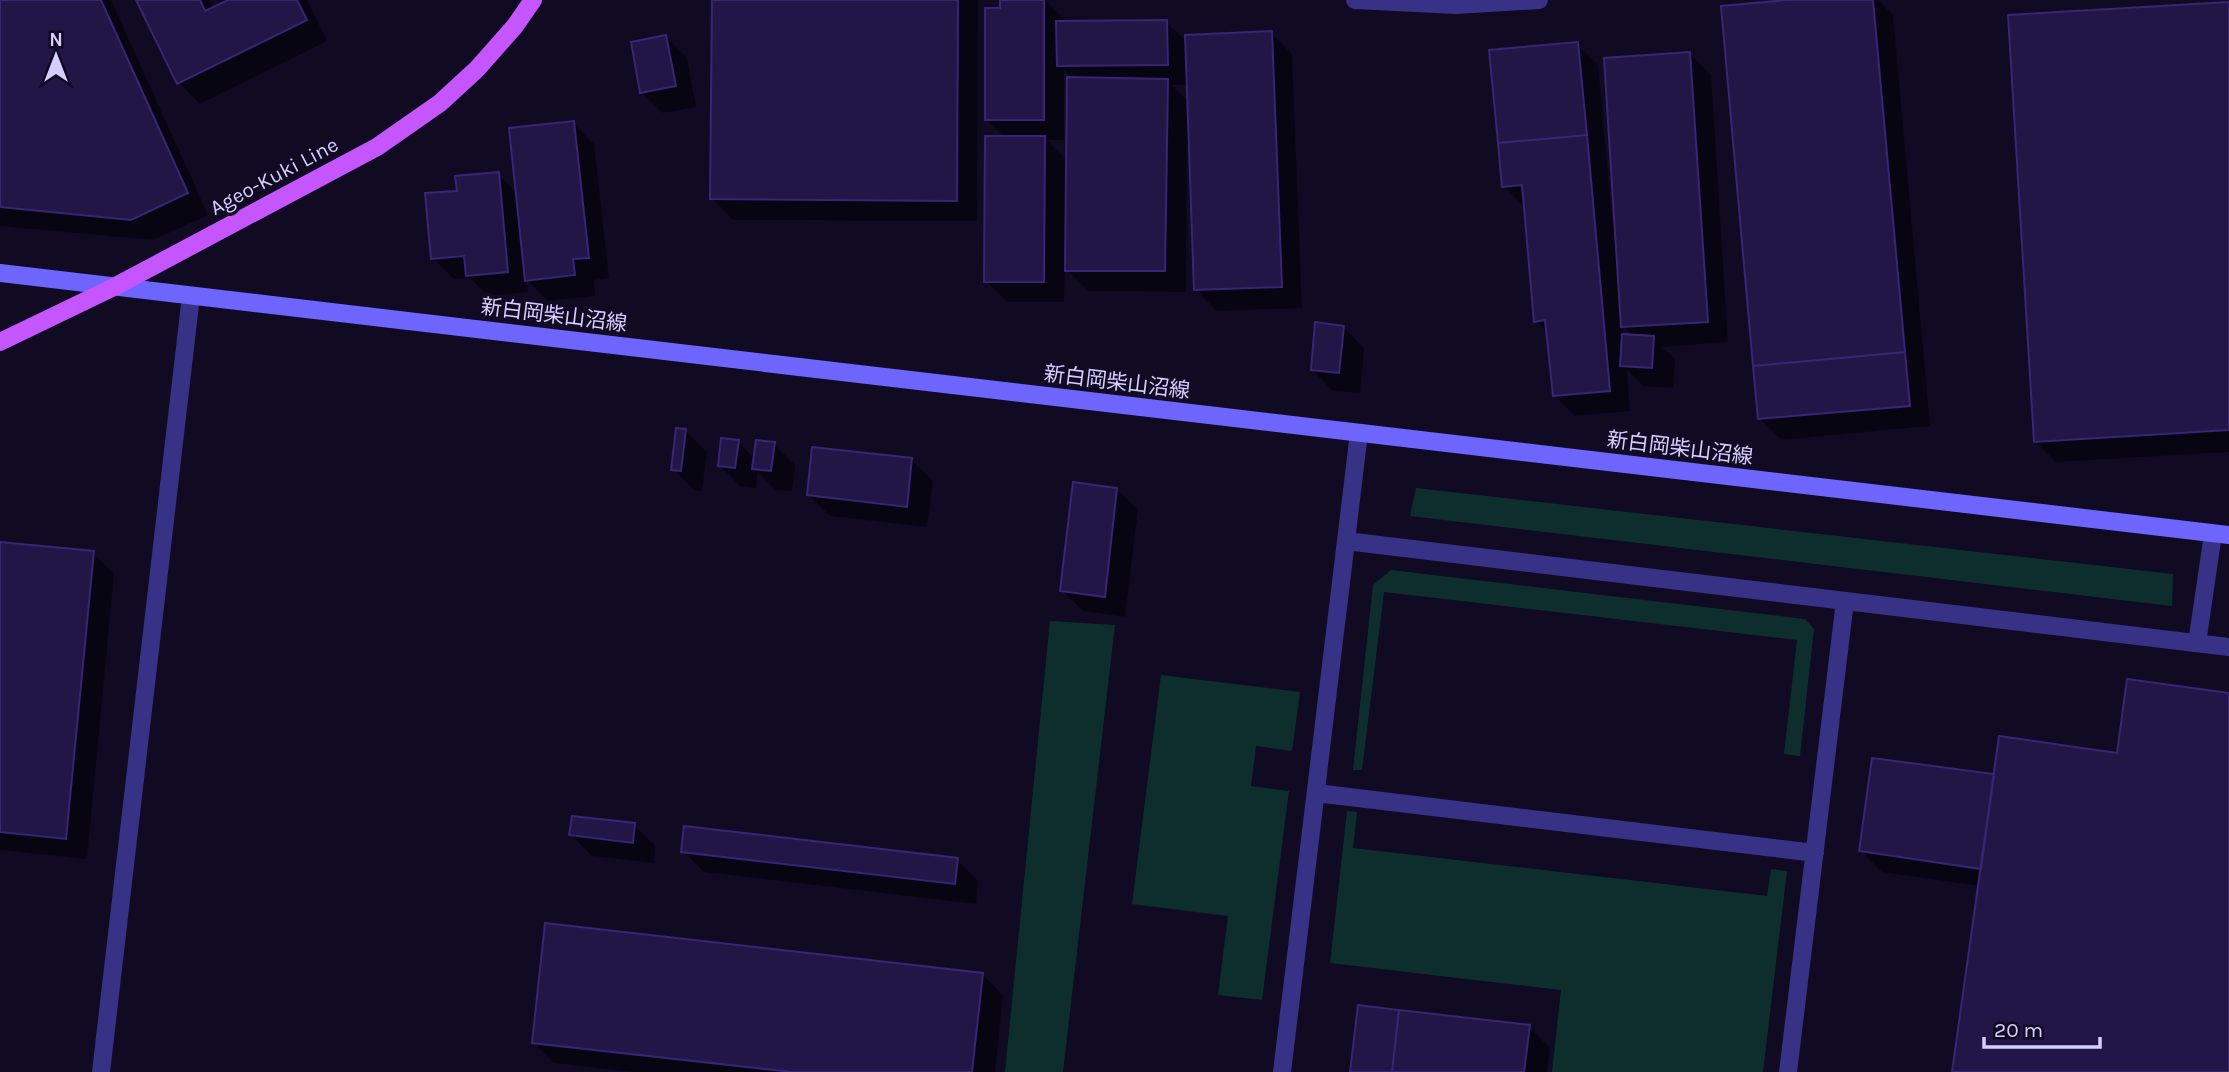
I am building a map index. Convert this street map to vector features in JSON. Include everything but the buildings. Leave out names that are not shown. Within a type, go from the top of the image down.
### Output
[{"type":"main road","name":"Ageo-Kuki Line","points":[[0,342],[114,287],[377,147],[440,103],[477,69],[515,26],[533,0]]},
{"type":"street","points":[[1355,0],[1456,5],[1539,0]]},
{"type":"street","name":"新白岡柴山沼線","points":[[0,273],[2221,535]]},
{"type":"street","points":[[101,1072],[191,296]]},
{"type":"street","points":[[1282,1072],[1359,433]]},
{"type":"street","points":[[2197,643],[2221,535]]},
{"type":"street","points":[[1346,541],[2229,647]]},
{"type":"street","points":[[1788,1072],[1846,601]]},
{"type":"street","points":[[1316,793],[1815,853]]},
{"type":"green space","points":[[1416,488],[2173,574],[2172,606],[1410,516]]},
{"type":"green space","points":[[1391,570],[1805,619],[1814,629],[1800,756],[1784,754],[1797,640],[1384,592],[1362,770],[1353,770],[1373,585]]},
{"type":"green space","points":[[1050,621],[1115,625],[1063,1072],[1005,1072]]},
{"type":"green space","points":[[1161,675],[1300,692],[1292,751],[1256,746],[1251,786],[1289,791],[1262,1000],[1218,995],[1228,916],[1132,904]]},
{"type":"green space","points":[[1347,811],[1357,812],[1353,848],[1767,896],[1771,869],[1787,871],[1763,1072],[1552,1072],[1561,990],[1330,963]]}]
